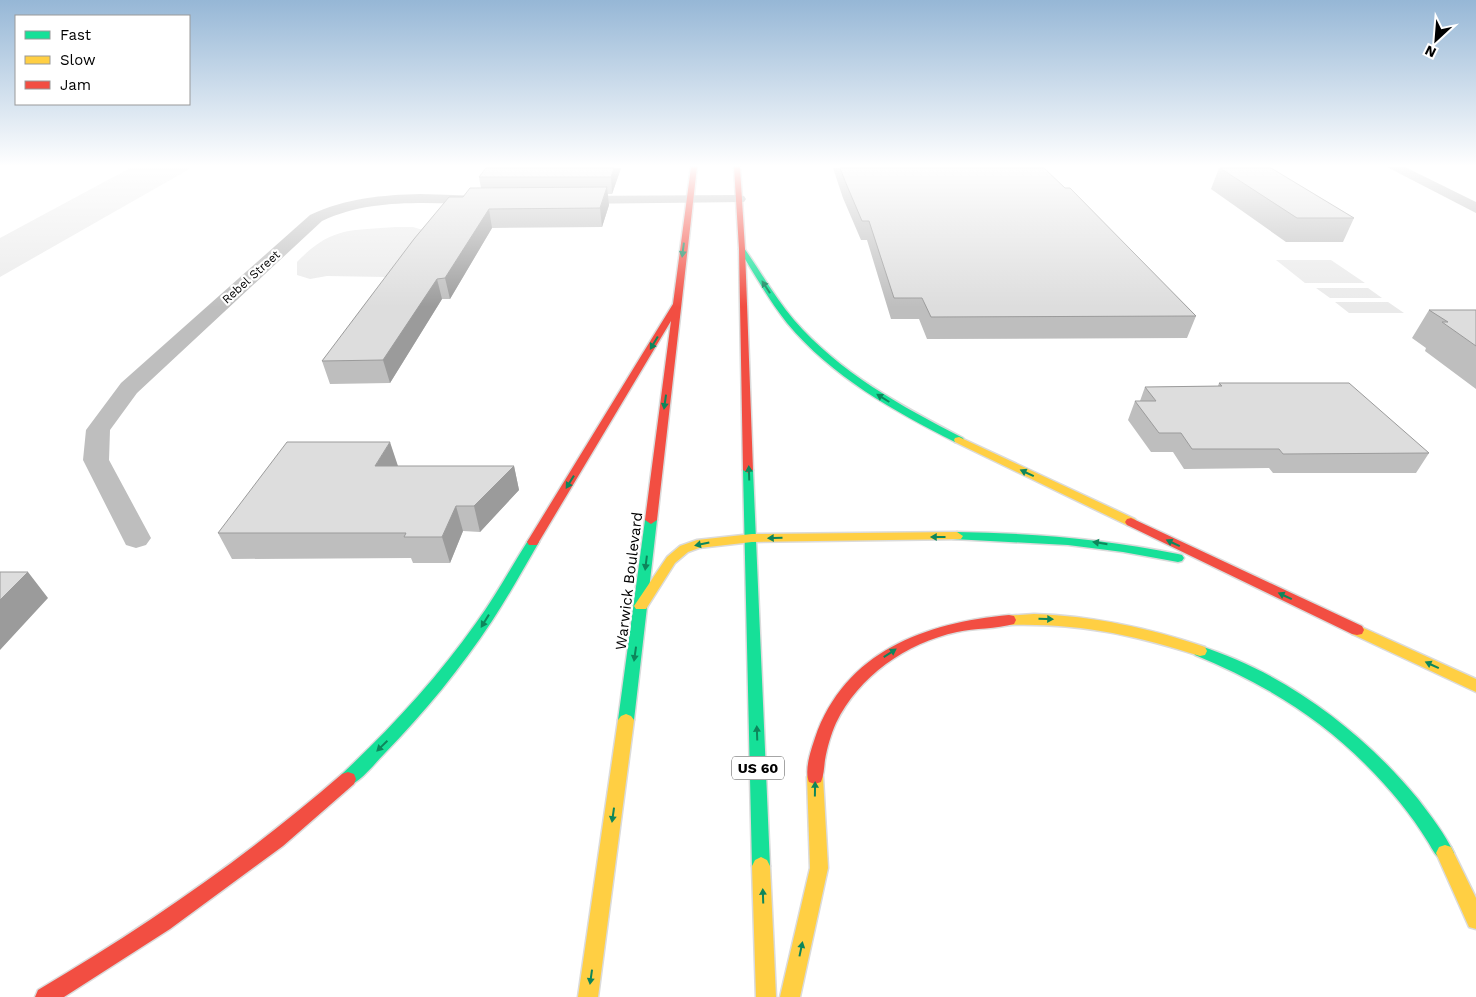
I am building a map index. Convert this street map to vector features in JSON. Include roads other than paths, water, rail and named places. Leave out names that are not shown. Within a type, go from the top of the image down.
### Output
[{"type":"main road","name":"Warwick Boulevard","points":[[588,997],[641,606],[661,429],[679,302],[682,254],[688,214]]},
{"type":"main road","name":"US 60","points":[[740,214],[766,997]]},
{"type":"main road","points":[[742,250],[778,306],[800,332],[833,362],[865,386],[914,417],[977,449],[1476,686]]},
{"type":"main road","points":[[45,997],[154,930],[219,885],[313,812],[398,730],[444,676],[482,626],[679,302]]},
{"type":"main road","points":[[641,606],[670,560],[684,549],[700,544],[750,539],[962,537],[1084,540],[1145,550],[1233,571]]},
{"type":"main road","points":[[790,997],[819,868],[815,790],[817,760],[837,706],[856,679],[889,653],[918,638],[961,625],[1013,618],[1080,620],[1126,628],[1158,637],[1231,663],[1287,693],[1342,732],[1393,780],[1423,818],[1446,854],[1476,920]]},
{"type":"street","name":"Rebel Street","points":[[136,538],[96,460],[98,430],[129,388],[316,218],[323,214]]}]
